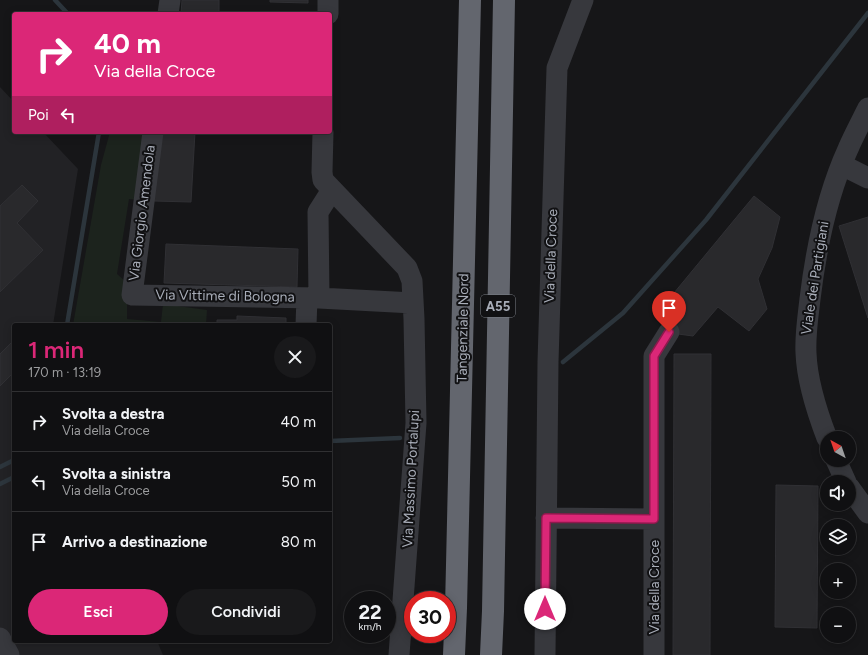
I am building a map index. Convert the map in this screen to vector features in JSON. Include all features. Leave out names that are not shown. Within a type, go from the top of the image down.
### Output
[{"type":"highway","name":"Tangenziale Nord","points":[[454,655],[470,0]]},
{"type":"highway","name":"A55","points":[[491,655],[504,0]]},
{"type":"street","points":[[168,12],[170,0]]},
{"type":"street","points":[[328,0],[328,12]]},
{"type":"street","name":"Via della Croce","points":[[545,655],[548,362],[557,68],[583,0]]},
{"type":"street","name":"Viale dei Partigiani","points":[[825,431],[810,382],[806,354],[806,338],[818,243],[827,207],[847,150],[868,108]]},
{"type":"street","name":"Via Giorgio Amendola","points":[[132,295],[153,134]]},
{"type":"street","name":"Via Massimo Portalupi","points":[[323,134],[322,172],[324,180],[407,268],[412,281],[416,423],[399,655]]},
{"type":"street","points":[[842,165],[868,178]]},
{"type":"street","points":[[307,323],[313,298],[318,212],[332,190]]},
{"type":"street","name":"Via Vittime di Bologna","points":[[132,295],[313,298]]},
{"type":"street","points":[[313,298],[413,302]]},
{"type":"street","name":"Via della Croce","points":[[654,655],[654,356],[669,332]]},
{"type":"street","points":[[856,497],[868,514]]},
{"type":"street","name":"Via della Croce","points":[[546,518],[654,519]]},
{"type":"street","points":[[0,638],[9,655]]},
{"type":"shaded area","points":[[0,87],[12,100],[12,134],[45,134],[78,169],[53,323],[12,323],[12,643],[158,643],[163,655],[0,655]]},
{"type":"shaded area","points":[[109,134],[145,134],[142,200],[129,199],[117,274],[127,283],[127,319],[161,322],[163,304],[207,310],[206,323],[73,323],[101,165]]},
{"type":"building","points":[[182,0],[219,0],[219,12],[181,12]]},
{"type":"building","points":[[270,0],[308,0],[308,3],[270,2]]},
{"type":"building","points":[[157,134],[195,134],[191,202],[154,201]]},
{"type":"building","points":[[22,185],[38,201],[17,223],[43,250],[0,292],[0,206]]},
{"type":"building","points":[[754,196],[780,217],[772,248],[758,279],[767,309],[749,331],[718,307],[693,336],[678,334],[655,316]]},
{"type":"building","points":[[868,217],[868,318],[839,226]]},
{"type":"building","points":[[166,244],[298,249],[297,287],[164,283]]},
{"type":"building","points":[[237,316],[286,318],[286,323],[217,323],[217,320],[237,320]]},
{"type":"building","points":[[12,342],[12,374],[0,386],[0,354]]},
{"type":"building","points":[[674,354],[711,354],[710,655],[673,655]]},
{"type":"building","points":[[776,485],[818,486],[817,628],[775,627]]},
{"type":"waterway","points":[[55,0],[66,12]]},
{"type":"waterway","points":[[563,362],[623,313],[706,220],[868,13]]},
{"type":"waterway","points":[[67,323],[99,134]]},
{"type":"waterway","points":[[332,441],[400,438]]},
{"type":"waterway","points":[[0,467],[12,461]]},
{"type":"waterway","points":[[0,484],[12,478]]},
{"type":"route","points":[[545,609],[546,518],[654,519],[654,356],[669,332]]}]
